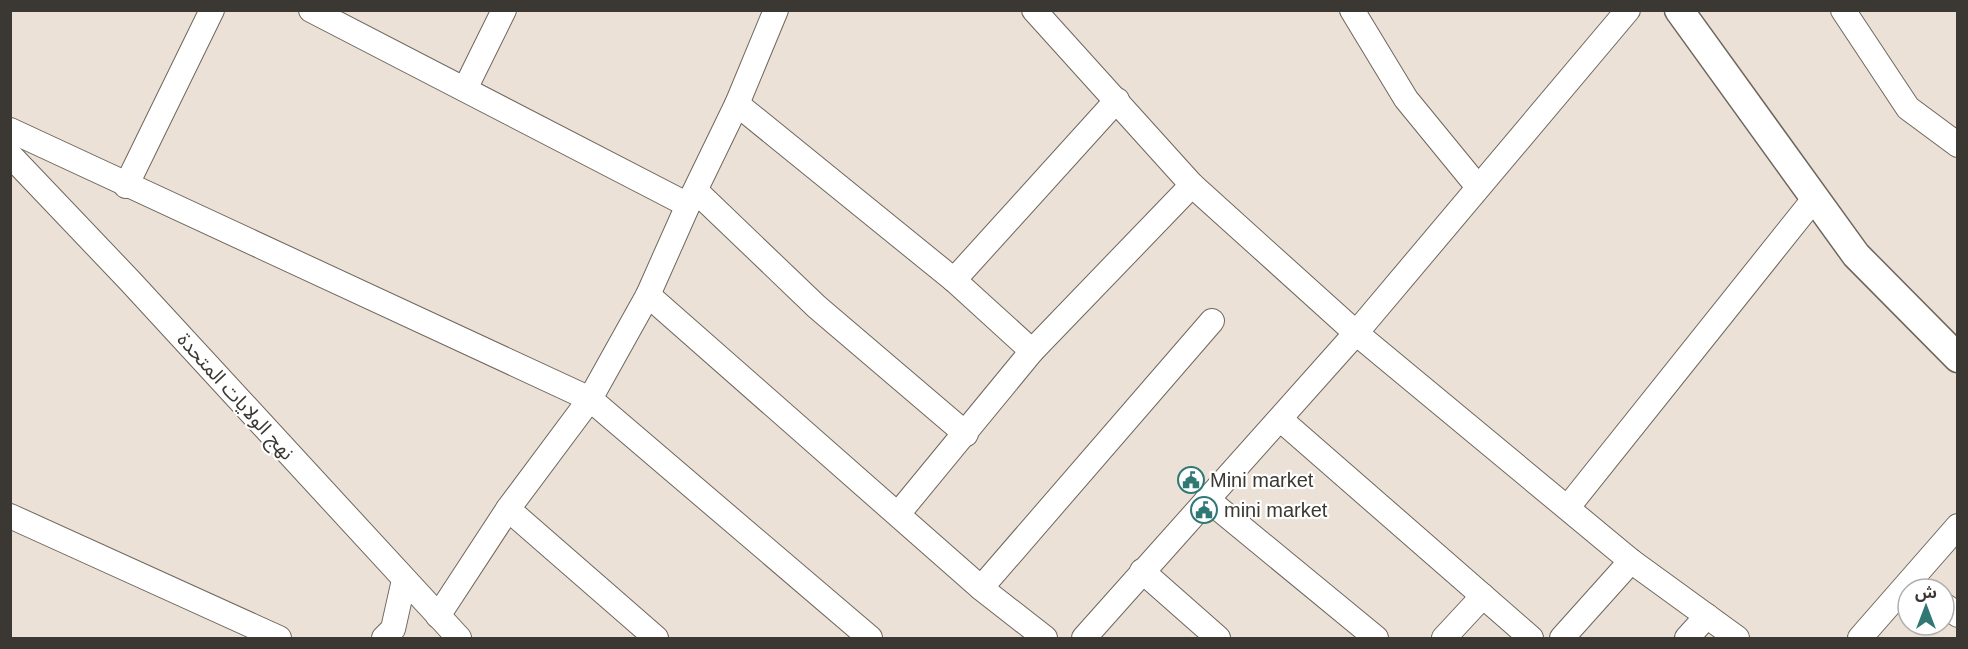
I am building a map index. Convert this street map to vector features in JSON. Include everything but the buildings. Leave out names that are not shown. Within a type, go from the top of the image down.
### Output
[{"type":"street","points":[[126,186],[212,10]]},
{"type":"street","points":[[311,10],[465,89],[692,199],[966,434]]},
{"type":"street","points":[[465,89],[504,10]]},
{"type":"street","points":[[438,616],[508,509],[590,399],[648,296],[737,104],[776,10]]},
{"type":"street","points":[[1034,10],[1192,185],[1356,333],[1631,561],[1737,639]]},
{"type":"street","points":[[1352,10],[1406,99],[1478,187]]},
{"type":"street","points":[[1084,639],[1142,571],[1356,333],[1628,10]]},
{"type":"street","points":[[1679,10],[1856,255],[1958,358]]},
{"type":"street","points":[[1843,10],[1908,108],[1958,145]]},
{"type":"street","points":[[954,280],[1117,100]]},
{"type":"street","points":[[737,104],[954,280],[1032,351]]},
{"type":"street","points":[[10,130],[126,186],[590,399],[870,639]]},
{"type":"street","name":"نهج الولايات المتحدة","points":[[10,155],[139,290],[459,639]]},
{"type":"street","points":[[898,514],[1032,351],[1192,185]]},
{"type":"street","points":[[1568,507],[1814,199]]},
{"type":"street","points":[[648,296],[981,588],[1045,639]]},
{"type":"street","points":[[981,588],[1212,321]]},
{"type":"street","points":[[1280,419],[1531,639]]},
{"type":"street","points":[[1207,499],[1376,639]]},
{"type":"street","points":[[508,509],[656,639]]},
{"type":"street","points":[[10,516],[279,639]]},
{"type":"street","points":[[1922,577],[1958,526]]},
{"type":"street","points":[[1562,639],[1631,561]]},
{"type":"street","points":[[1142,571],[1218,639]]},
{"type":"street","points":[[384,639],[393,629],[404,580]]},
{"type":"street","points":[[1444,639],[1483,596]]},
{"type":"street","points":[[1860,639],[1896,604]]},
{"type":"street","points":[[1687,639],[1707,616]]},
{"type":"place","name":"Mini market","points":[[1191,480]]},
{"type":"place","name":"mini market","points":[[1204,510]]}]
